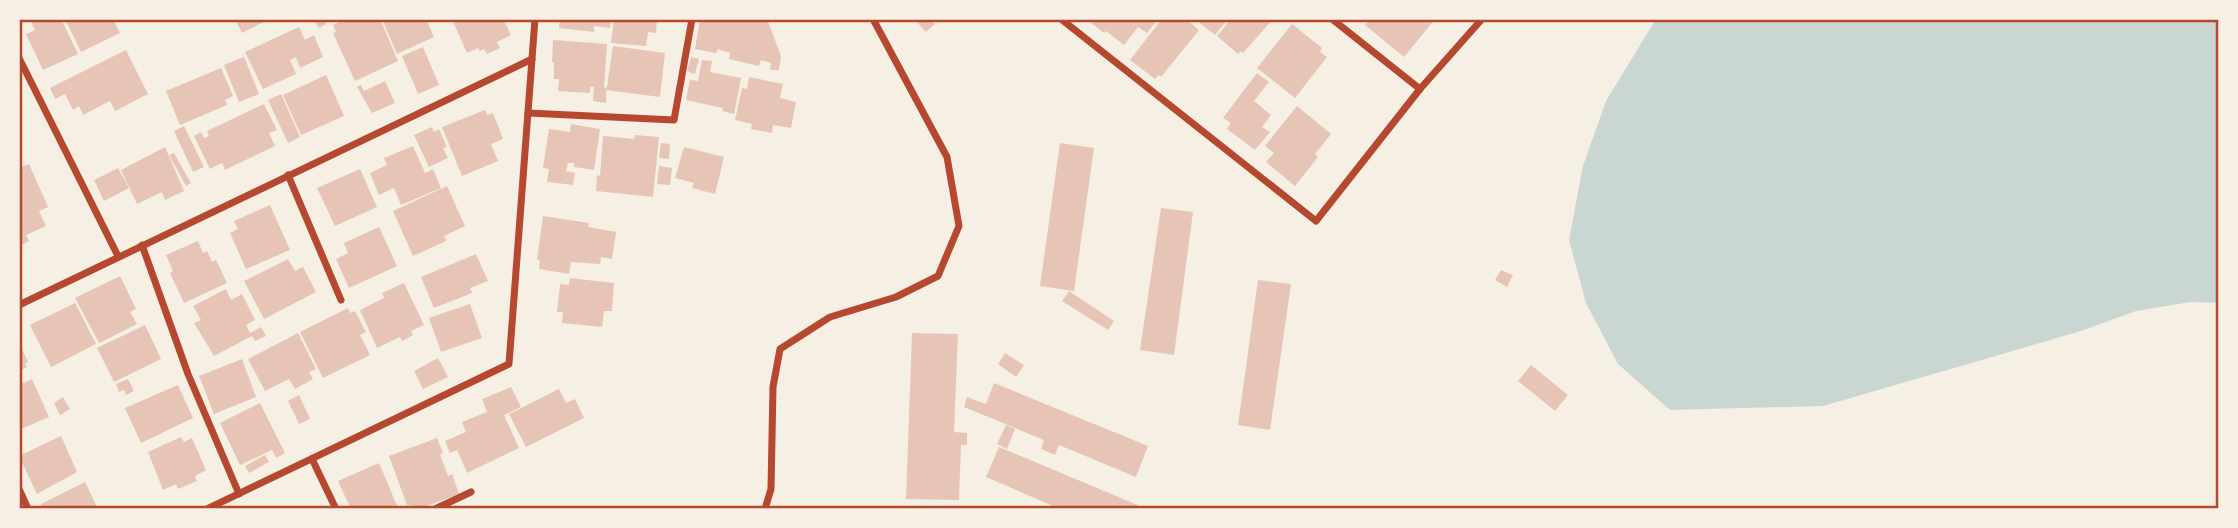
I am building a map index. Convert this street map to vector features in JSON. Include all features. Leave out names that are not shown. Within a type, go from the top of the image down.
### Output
[{"type":"street","points":[[208,509],[509,364],[535,19]]},
{"type":"street","points":[[528,113],[674,120],[692,19]]},
{"type":"street","points":[[765,509],[771,489],[773,387],[780,349],[830,317],[896,297],[938,276],[959,226],[947,157],[873,19]]},
{"type":"street","points":[[1061,19],[1316,221],[1420,89],[1482,19]]},
{"type":"street","points":[[1332,19],[1420,89]]},
{"type":"street","points":[[19,58],[118,256]]},
{"type":"street","points":[[19,305],[532,59]]},
{"type":"street","points":[[288,175],[341,300]]},
{"type":"street","points":[[142,245],[188,374],[239,494]]},
{"type":"street","points":[[312,459],[336,509]]},
{"type":"street","points":[[19,489],[28,509]]},
{"type":"street","points":[[435,509],[471,492]]},
{"type":"shaded area","points":[[1656,19],[2219,19],[2219,303],[2191,302],[2136,311],[2081,331],[1823,406],[1670,410],[1618,364],[1586,303],[1569,240],[1583,166],[1606,101]]},
{"type":"building","points":[[30,19],[61,19],[78,54],[43,70],[26,34],[35,30]]},
{"type":"building","points":[[65,19],[113,19],[120,33],[81,52]]},
{"type":"building","points":[[235,19],[269,19],[242,33]]},
{"type":"building","points":[[314,19],[323,19],[326,24],[319,28]]},
{"type":"building","points":[[345,19],[380,19],[398,61],[355,81],[333,33],[336,32],[333,25]]},
{"type":"building","points":[[382,19],[426,19],[434,37],[397,54]]},
{"type":"building","points":[[452,19],[503,19],[511,35],[497,42],[500,48],[487,54],[484,49],[480,51],[478,48],[467,53]]},
{"type":"building","points":[[560,19],[611,19],[610,28],[594,26],[594,32],[559,28]]},
{"type":"building","points":[[614,19],[657,19],[656,33],[648,32],[646,46],[611,43]]},
{"type":"building","points":[[700,19],[767,19],[781,56],[779,70],[770,70],[771,63],[761,60],[759,66],[729,59],[730,53],[718,49],[716,53],[695,49]]},
{"type":"building","points":[[914,19],[930,19],[935,24],[926,32]]},
{"type":"building","points":[[1095,19],[1158,19],[1147,33],[1138,27],[1124,45],[1091,23]]},
{"type":"building","points":[[1162,19],[1186,19],[1199,30],[1161,77],[1159,75],[1155,79],[1130,60]]},
{"type":"building","points":[[1195,19],[1228,19],[1215,35]]},
{"type":"building","points":[[1231,19],[1273,19],[1243,53],[1241,51],[1238,54],[1217,36]]},
{"type":"building","points":[[1370,19],[1435,19],[1404,57],[1365,25]]},
{"type":"building","points":[[1292,24],[1322,48],[1320,52],[1327,57],[1295,98],[1257,68]]},
{"type":"building","points":[[299,27],[305,40],[314,35],[323,57],[300,68],[296,57],[290,60],[296,74],[263,89],[245,52]]},
{"type":"building","points":[[553,40],[607,44],[604,88],[607,87],[613,46],[665,53],[660,97],[606,90],[606,103],[593,101],[594,87],[590,87],[590,93],[558,91],[559,79],[554,79],[552,62]]},
{"type":"building","points":[[423,47],[439,85],[418,94],[402,56]]},
{"type":"building","points":[[126,50],[148,94],[115,111],[110,101],[83,115],[79,106],[73,110],[65,94],[55,99],[50,88]]},
{"type":"building","points":[[244,57],[259,94],[239,102],[224,65]]},
{"type":"building","points":[[691,57],[699,59],[695,74],[687,71]]},
{"type":"building","points":[[702,60],[712,61],[710,72],[741,78],[734,114],[722,111],[723,108],[686,100],[690,80],[698,81]]},
{"type":"building","points":[[221,68],[233,96],[225,100],[227,105],[180,125],[166,91]]},
{"type":"building","points":[[1257,73],[1269,82],[1254,101],[1271,115],[1262,127],[1270,132],[1255,150],[1227,129],[1231,123],[1223,118]]},
{"type":"building","points":[[326,75],[344,116],[301,135],[283,95]]},
{"type":"building","points":[[749,77],[783,84],[780,98],[796,102],[791,128],[773,125],[772,133],[751,129],[752,124],[735,120],[742,88],[747,89]]},
{"type":"building","points":[[385,81],[395,103],[372,113],[357,87],[361,85],[364,91]]},
{"type":"building","points":[[281,94],[300,137],[288,143],[268,100]]},
{"type":"building","points":[[264,104],[277,130],[269,133],[275,146],[225,170],[222,163],[210,169],[194,136],[201,132],[204,138],[209,136],[207,131]]},
{"type":"building","points":[[1297,106],[1331,134],[1315,154],[1318,157],[1295,186],[1266,162],[1274,153],[1265,146]]},
{"type":"building","points":[[485,110],[487,115],[493,113],[503,139],[491,144],[498,161],[462,176],[442,127]]},
{"type":"building","points":[[571,124],[600,129],[594,170],[574,167],[574,163],[568,163],[566,171],[575,173],[573,185],[547,182],[549,169],[543,168],[549,129],[570,132]]},
{"type":"building","points":[[184,126],[204,167],[193,172],[174,131]]},
{"type":"building","points":[[432,127],[434,132],[439,129],[447,147],[443,148],[448,158],[429,167],[414,135]]},
{"type":"building","points":[[635,135],[659,137],[653,197],[596,191],[603,136],[634,139]]},
{"type":"building","points":[[661,143],[670,144],[669,159],[659,158]]},
{"type":"building","points":[[1060,143],[1094,148],[1074,291],[1040,286]]},
{"type":"building","points":[[413,146],[425,173],[433,169],[441,188],[401,205],[394,188],[379,195],[370,173],[387,165],[384,158]]},
{"type":"building","points":[[165,147],[184,191],[165,200],[162,192],[137,204],[121,170]]},
{"type":"building","points":[[684,147],[724,157],[715,194],[692,188],[694,183],[675,178]]},
{"type":"building","points":[[174,153],[191,183],[186,186],[169,155]]},
{"type":"building","points":[[29,164],[48,207],[39,211],[46,226],[26,235],[29,241],[19,246],[19,168]]},
{"type":"building","points":[[659,166],[672,168],[670,185],[657,184]]},
{"type":"building","points":[[118,168],[129,188],[104,201],[94,180]]},
{"type":"building","points":[[360,169],[377,207],[335,226],[317,188]]},
{"type":"building","points":[[447,186],[465,226],[444,236],[446,241],[413,256],[393,211]]},
{"type":"building","points":[[270,205],[290,250],[246,269],[230,233],[238,229],[234,221]]},
{"type":"building","points":[[1161,208],[1193,212],[1174,355],[1140,350]]},
{"type":"building","points":[[543,216],[589,223],[588,227],[616,232],[612,259],[601,257],[600,264],[571,262],[569,274],[539,269],[540,260],[537,260]]},
{"type":"building","points":[[379,227],[397,266],[349,288],[336,259],[348,253],[344,243]]},
{"type":"building","points":[[198,241],[203,253],[207,251],[212,262],[216,260],[227,283],[184,303],[170,273],[173,271],[166,255]]},
{"type":"building","points":[[476,254],[488,281],[470,288],[472,293],[434,308],[421,277]]},
{"type":"building","points":[[288,259],[295,271],[303,267],[316,292],[264,319],[244,281]]},
{"type":"building","points":[[1501,270],[1513,275],[1507,287],[1495,280]]},
{"type":"building","points":[[120,276],[136,309],[130,312],[137,324],[99,343],[75,298]]},
{"type":"building","points":[[570,278],[614,283],[612,311],[604,311],[602,327],[562,323],[563,312],[557,312],[560,284],[569,285]]},
{"type":"building","points":[[1258,280],[1291,284],[1270,430],[1238,425]]},
{"type":"building","points":[[404,283],[424,325],[411,331],[413,335],[402,341],[400,337],[377,348],[360,310],[384,298],[382,293]]},
{"type":"building","points":[[226,289],[231,300],[242,294],[255,320],[246,325],[250,333],[261,327],[266,336],[255,341],[252,336],[214,356],[194,323],[201,320],[193,306]]},
{"type":"building","points":[[1069,291],[1114,321],[1108,330],[1062,301]]},
{"type":"building","points":[[75,303],[96,344],[51,367],[30,325]]},
{"type":"building","points":[[470,304],[482,338],[441,352],[429,318]]},
{"type":"building","points":[[348,308],[350,313],[355,311],[366,332],[360,335],[370,355],[323,378],[300,332]]},
{"type":"building","points":[[145,325],[161,359],[114,382],[97,348]]},
{"type":"building","points":[[298,333],[316,369],[309,372],[313,379],[295,389],[289,379],[265,391],[248,359]]},
{"type":"building","points":[[912,333],[958,334],[954,432],[967,433],[967,445],[961,445],[959,500],[906,499]]},
{"type":"building","points":[[19,343],[28,362],[25,364],[27,367],[19,371]]},
{"type":"building","points":[[1005,353],[1024,365],[1016,377],[998,364]]},
{"type":"building","points":[[438,358],[448,377],[423,389],[414,371]]},
{"type":"building","points":[[242,359],[256,397],[214,414],[199,376]]},
{"type":"building","points":[[1531,365],[1568,395],[1555,411],[1518,381]]},
{"type":"building","points":[[32,379],[49,417],[19,430],[19,385]]},
{"type":"building","points":[[128,379],[134,391],[126,395],[124,390],[119,392],[116,384]]},
{"type":"building","points":[[994,383],[1148,446],[1136,477],[1059,445],[1055,455],[1041,449],[1044,440],[964,407],[967,397],[986,404]]},
{"type":"building","points":[[178,385],[193,418],[141,443],[125,408]]},
{"type":"building","points":[[511,387],[521,407],[504,415],[519,448],[467,473],[457,450],[450,453],[445,441],[466,432],[462,422],[487,412],[482,399]]},
{"type":"building","points":[[559,389],[566,403],[575,399],[584,418],[526,447],[509,414]]},
{"type":"building","points":[[299,395],[310,419],[299,424],[288,401]]},
{"type":"building","points":[[63,397],[70,409],[60,415],[54,403]]},
{"type":"building","points":[[260,403],[285,453],[276,458],[272,450],[240,465],[220,423]]},
{"type":"building","points":[[1006,425],[1015,429],[1007,449],[997,444]]},
{"type":"building","points":[[61,436],[77,472],[37,494],[19,456]]},
{"type":"building","points":[[181,437],[184,442],[192,438],[206,470],[195,476],[197,481],[178,489],[176,484],[163,490],[148,452]]},
{"type":"building","points":[[437,438],[448,476],[452,474],[459,494],[424,507],[407,505],[389,456]]},
{"type":"building","points":[[999,447],[1147,509],[1060,509],[986,477]]},
{"type":"building","points":[[265,455],[269,462],[249,473],[245,466]]},
{"type":"building","points":[[379,463],[398,508],[351,509],[338,481]]},
{"type":"building","points":[[85,482],[98,509],[43,509],[41,504]]}]
